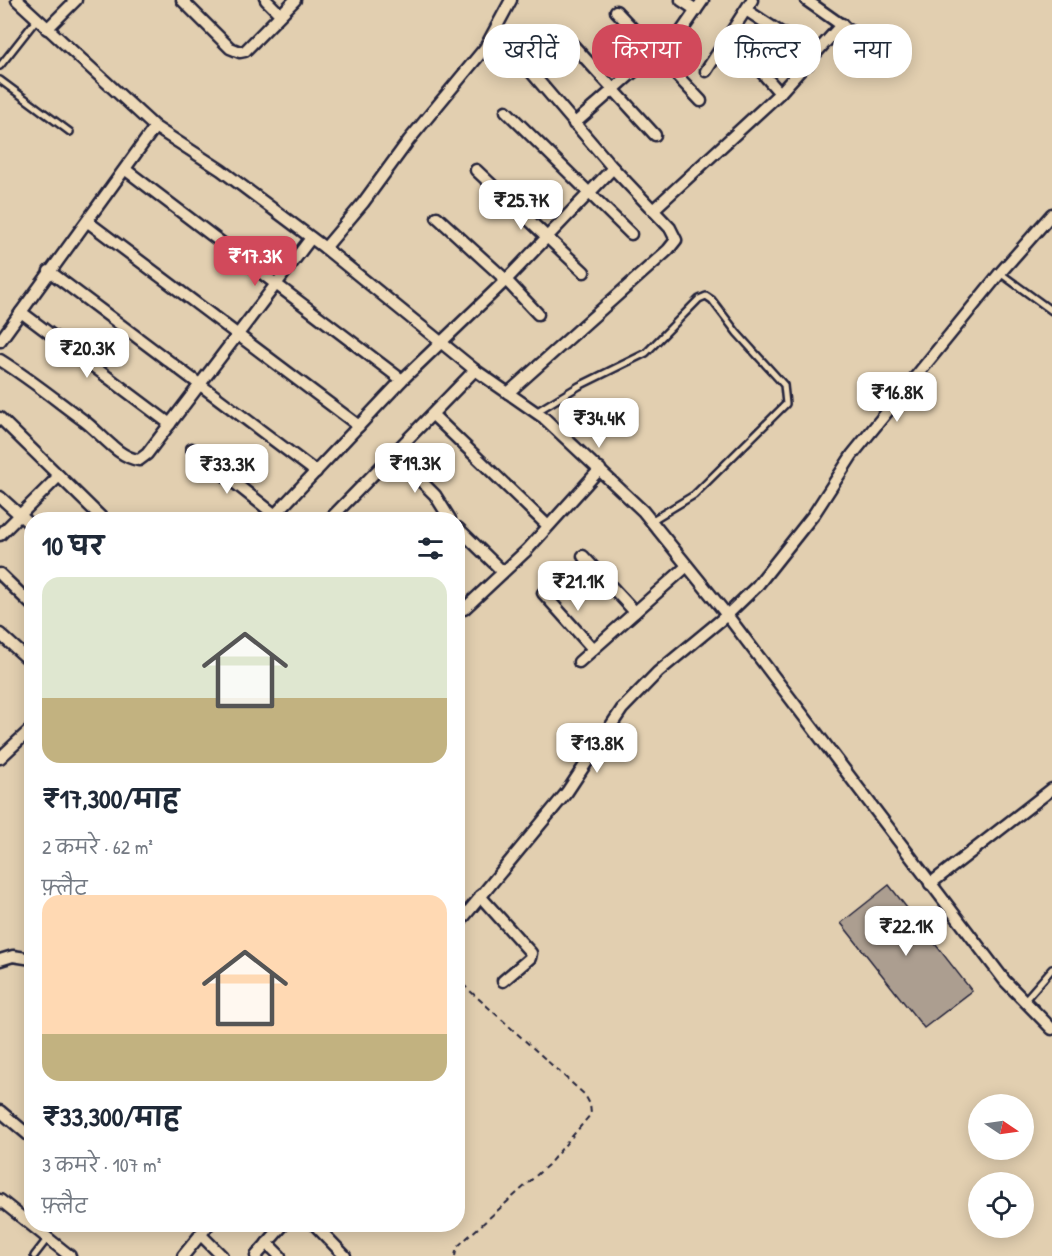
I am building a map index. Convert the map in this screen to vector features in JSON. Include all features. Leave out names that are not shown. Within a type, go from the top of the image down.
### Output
[{"type":"street","points":[[17,0],[155,127],[221,170],[326,248],[475,370],[536,412],[600,469],[651,521],[727,615],[1005,981],[1052,1029]]},
{"type":"street","points":[[47,29],[76,0]]},
{"type":"street","points":[[182,0],[230,48],[240,52],[245,51],[295,0]]},
{"type":"street","points":[[266,0],[280,14]]},
{"type":"street","points":[[495,0],[508,5],[498,24]]},
{"type":"street","points":[[681,0],[696,10]]},
{"type":"street","points":[[686,24],[703,0]]},
{"type":"street","points":[[737,24],[752,0]]},
{"type":"street","points":[[806,0],[842,24]]},
{"type":"street","points":[[746,10],[768,24]]},
{"type":"street","points":[[616,11],[629,24]]},
{"type":"street","points":[[821,49],[833,35]]},
{"type":"street","points":[[326,248],[483,47]]},
{"type":"street","points":[[580,53],[655,135]]},
{"type":"street","points":[[706,71],[714,59]]},
{"type":"street","points":[[508,393],[673,244],[675,234],[574,124],[536,78]]},
{"type":"street","points":[[574,124],[627,78]]},
{"type":"street","points":[[680,78],[701,101]]},
{"type":"street","points":[[767,78],[780,93]]},
{"type":"street","points":[[653,210],[794,78]]},
{"type":"street","points":[[506,111],[631,234]]},
{"type":"street","points":[[0,341],[155,127]]},
{"type":"street","points":[[281,512],[402,380],[506,280],[614,168]]},
{"type":"street","points":[[126,170],[402,380]]},
{"type":"street","points":[[476,170],[584,272]]},
{"type":"street","points":[[465,915],[567,792],[626,704],[681,652],[727,615],[757,586],[793,543],[852,455],[1000,273],[1052,214]]},
{"type":"street","points":[[437,217],[506,280],[538,314]]},
{"type":"street","points":[[88,222],[359,426]]},
{"type":"street","points":[[0,360],[86,422],[132,459],[139,460],[147,454],[311,238]]},
{"type":"street","points":[[49,271],[316,472]]},
{"type":"street","points":[[21,312],[170,424]]},
{"type":"street","points":[[337,512],[475,370]]},
{"type":"street","points":[[433,415],[547,525]]},
{"type":"street","points":[[0,418],[96,512]]},
{"type":"street","points":[[192,449],[269,512]]},
{"type":"street","points":[[394,454],[435,495],[446,512]]},
{"type":"street","points":[[465,608],[527,550],[547,525],[600,469]]},
{"type":"street","points":[[0,535],[59,477]]},
{"type":"street","points":[[0,497],[24,519]]},
{"type":"street","points":[[465,535],[502,571]]},
{"type":"street","points":[[583,556],[635,612]]},
{"type":"street","points":[[579,662],[687,566]]},
{"type":"street","points":[[0,574],[24,597]]},
{"type":"street","points":[[543,593],[593,649]]},
{"type":"street","points":[[0,634],[24,656]]},
{"type":"street","points":[[0,757],[24,735]]},
{"type":"street","points":[[930,884],[1052,789]]},
{"type":"street","points":[[480,896],[531,953],[530,958],[503,981]]},
{"type":"street","points":[[0,960],[13,956],[24,958]]},
{"type":"street","points":[[0,1111],[24,1131]]},
{"type":"street","points":[[0,1200],[24,1219]]},
{"type":"street","points":[[40,1232],[70,1256]]},
{"type":"street","points":[[256,1256],[277,1232]]},
{"type":"street","points":[[322,1232],[345,1256]]},
{"type":"street","points":[[183,1256],[200,1234],[222,1256]]},
{"type":"street","points":[[267,1243],[280,1256]]},
{"type":"lane","points":[[0,66],[37,20]]},
{"type":"lane","points":[[0,80],[70,132]]},
{"type":"lane","points":[[1000,273],[1052,311]]},
{"type":"lane","points":[[536,412],[579,386],[646,353],[699,299],[706,297],[712,300],[737,333],[784,385],[786,404],[694,495],[651,521]]},
{"type":"lane","points":[[1024,1001],[1052,969]]},
{"type":"lane","points":[[34,1256],[48,1238]]},
{"type":"path","points":[[455,1256],[457,1247],[548,1165],[591,1114],[590,1104],[585,1095],[465,986]]},
{"type":"building","points":[[889,885],[972,991],[924,1028],[841,923]]}]
